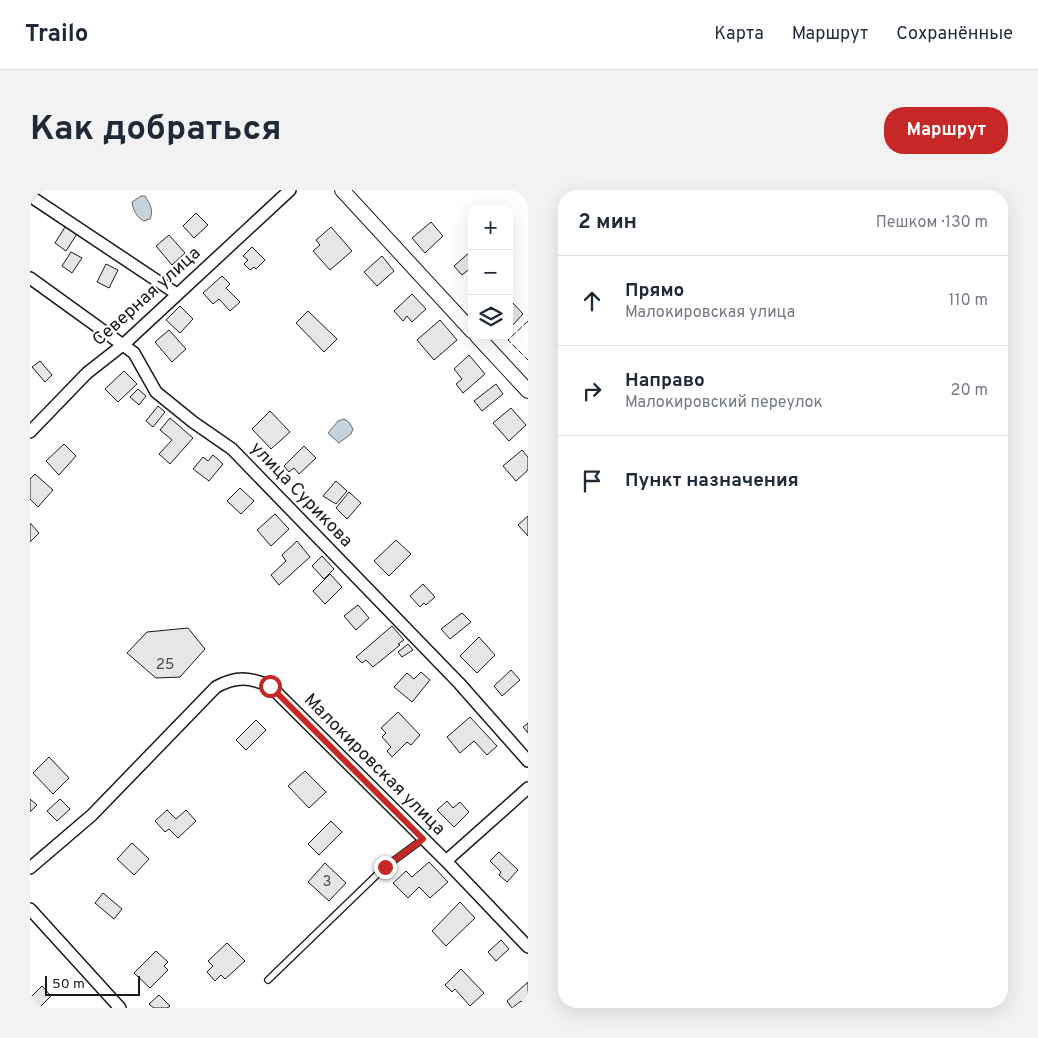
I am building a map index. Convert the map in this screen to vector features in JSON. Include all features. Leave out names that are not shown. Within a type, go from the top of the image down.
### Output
[{"type":"street","name":"Северная улица","points":[[30,432],[87,374],[124,344],[290,190]]},
{"type":"street","points":[[342,190],[468,326]]},
{"type":"street","points":[[30,196],[177,294]]},
{"type":"street","name":"улица Сурикова","points":[[30,278],[134,353],[156,392],[193,422],[232,449],[452,676],[528,761]]},
{"type":"street","points":[[481,340],[528,391]]},
{"type":"street","name":"Малокировская улица","points":[[30,868],[92,815],[216,687],[238,678],[253,679],[270,686],[446,860],[528,947]]},
{"type":"street","points":[[446,860],[528,788]]},
{"type":"street","points":[[30,909],[120,1008]]},
{"type":"lane","points":[[268,980],[385,867],[423,839]]},
{"type":"shaded area","points":[[141,196],[145,196],[151,210],[150,219],[144,221],[139,218],[132,202]]},
{"type":"shaded area","points":[[344,419],[349,422],[353,429],[351,434],[339,443],[328,433],[338,421]]},
{"type":"building","points":[[196,213],[208,225],[194,238],[183,226]]},
{"type":"building","points":[[431,222],[443,236],[425,253],[412,238]]},
{"type":"building","points":[[65,227],[77,234],[66,251],[55,243]]},
{"type":"building","points":[[331,227],[352,251],[330,270],[313,251],[320,245],[316,240]]},
{"type":"building","points":[[169,235],[185,253],[172,265],[156,246]]},
{"type":"building","points":[[252,247],[265,260],[256,269],[254,267],[250,270],[244,264],[248,260],[243,256]]},
{"type":"building","points":[[71,252],[82,258],[72,273],[62,266]]},
{"type":"building","points":[[468,254],[468,270],[462,275],[454,266]]},
{"type":"building","points":[[382,256],[394,271],[377,286],[364,272]]},
{"type":"building","points":[[106,264],[118,270],[109,288],[97,282]]},
{"type":"building","points":[[222,276],[230,284],[226,288],[240,302],[230,311],[219,299],[213,304],[203,293]]},
{"type":"building","points":[[412,294],[426,309],[412,322],[407,316],[403,321],[394,311]]},
{"type":"building","points":[[513,303],[523,314],[513,325]]},
{"type":"building","points":[[180,306],[193,319],[180,333],[166,320]]},
{"type":"building","points":[[308,311],[337,339],[324,352],[296,323]]},
{"type":"building","points":[[440,320],[457,340],[434,360],[417,340]]},
{"type":"building","points":[[169,330],[186,349],[172,362],[155,342]]},
{"type":"building","points":[[469,355],[485,374],[463,393],[456,384],[462,379],[454,369]]},
{"type":"building","points":[[40,361],[52,375],[45,382],[32,367]]},
{"type":"building","points":[[124,371],[137,384],[118,402],[105,389]]},
{"type":"building","points":[[496,384],[503,394],[482,411],[474,401]]},
{"type":"building","points":[[138,389],[146,396],[139,405],[130,397]]},
{"type":"building","points":[[158,406],[165,412],[153,427],[146,421]]},
{"type":"building","points":[[511,408],[526,425],[509,441],[493,423]]},
{"type":"building","points":[[270,411],[290,432],[271,449],[252,429]]},
{"type":"building","points":[[170,418],[193,438],[170,464],[159,454],[172,440],[160,430]]},
{"type":"building","points":[[64,444],[76,456],[59,475],[46,461]]},
{"type":"building","points":[[304,446],[316,458],[299,474],[294,468],[289,472],[284,466]]},
{"type":"building","points":[[522,450],[528,457],[528,470],[516,481],[503,466]]},
{"type":"building","points":[[213,455],[223,464],[209,481],[193,469],[203,457],[208,461]]},
{"type":"building","points":[[35,474],[53,490],[38,507],[30,499],[30,479]]},
{"type":"building","points":[[336,481],[347,491],[336,504],[323,496]]},
{"type":"building","points":[[240,488],[254,501],[241,514],[227,501]]},
{"type":"building","points":[[349,492],[361,503],[347,519],[336,508]]},
{"type":"building","points":[[275,514],[289,529],[271,546],[257,530]]},
{"type":"building","points":[[528,516],[528,536],[518,525]]},
{"type":"building","points":[[30,523],[39,533],[30,542]]},
{"type":"building","points":[[396,540],[411,554],[389,576],[374,561]]},
{"type":"building","points":[[297,541],[310,557],[279,585],[271,575],[286,561],[282,555]]},
{"type":"building","points":[[322,556],[334,569],[324,579],[312,566]]},
{"type":"building","points":[[330,574],[342,587],[325,604],[313,591]]},
{"type":"building","points":[[423,584],[435,597],[426,605],[424,603],[420,607],[410,596]]},
{"type":"building","points":[[358,605],[369,618],[356,630],[344,616]]},
{"type":"building","points":[[462,613],[471,622],[450,639],[441,629]]},
{"type":"building","points":[[392,626],[404,640],[398,644],[400,645],[373,667],[366,660],[362,663],[356,657]]},
{"type":"building","points":[[188,628],[205,649],[180,677],[156,678],[127,653],[147,632]]},
{"type":"building","points":[[479,637],[495,655],[477,673],[460,656]]},
{"type":"building","points":[[408,644],[413,650],[402,657],[398,652]]},
{"type":"building","points":[[511,670],[520,680],[502,696],[494,686]]},
{"type":"building","points":[[421,672],[430,680],[412,702],[394,687],[407,673],[414,679]]},
{"type":"building","points":[[398,712],[420,735],[411,745],[407,742],[392,757],[387,751],[391,747],[382,737],[386,733],[381,728]]},
{"type":"building","points":[[470,717],[497,746],[487,755],[474,741],[460,753],[447,737]]},
{"type":"building","points":[[256,720],[266,730],[246,750],[236,740]]},
{"type":"building","points":[[528,723],[528,733],[523,727]]},
{"type":"building","points":[[49,757],[69,778],[53,794],[33,773]]},
{"type":"building","points":[[305,771],[326,792],[309,808],[288,786]]},
{"type":"building","points":[[30,799],[37,805],[30,812]]},
{"type":"building","points":[[60,799],[70,809],[57,821],[47,811]]},
{"type":"building","points":[[447,801],[453,808],[460,802],[469,812],[454,827],[437,810]]},
{"type":"building","points":[[167,810],[176,819],[186,810],[196,821],[178,838],[169,829],[165,832],[155,821]]},
{"type":"building","points":[[331,821],[342,832],[319,855],[308,844]]},
{"type":"building","points":[[132,843],[149,859],[134,875],[117,859]]},
{"type":"building","points":[[499,852],[518,870],[507,882],[499,875],[501,872],[490,861]]},
{"type":"building","points":[[429,862],[448,882],[430,898],[419,887],[408,898],[393,883],[406,871],[412,877]]},
{"type":"building","points":[[325,863],[346,883],[329,901],[308,882]]},
{"type":"building","points":[[103,893],[122,909],[114,919],[95,903]]},
{"type":"building","points":[[460,902],[475,918],[446,946],[432,931]]},
{"type":"building","points":[[501,940],[509,949],[496,961],[488,952]]},
{"type":"building","points":[[227,943],[245,961],[225,979],[221,975],[215,981],[207,972],[213,966],[208,961]]},
{"type":"building","points":[[156,951],[168,962],[164,966],[168,970],[150,988],[134,973]]},
{"type":"building","points":[[461,969],[484,993],[470,1006],[455,989],[452,992],[445,985]]},
{"type":"building","points":[[528,982],[528,1008],[521,1001],[512,1008],[507,1001]]},
{"type":"building","points":[[42,986],[51,996],[39,1008],[30,1008],[30,998]]},
{"type":"building","points":[[159,995],[170,1006],[167,1008],[154,1008],[149,1004]]},
{"type":"fence","points":[[528,321],[508,340],[528,360]]},
{"type":"route","points":[[270,686],[423,839],[404,851],[385,867]]}]
